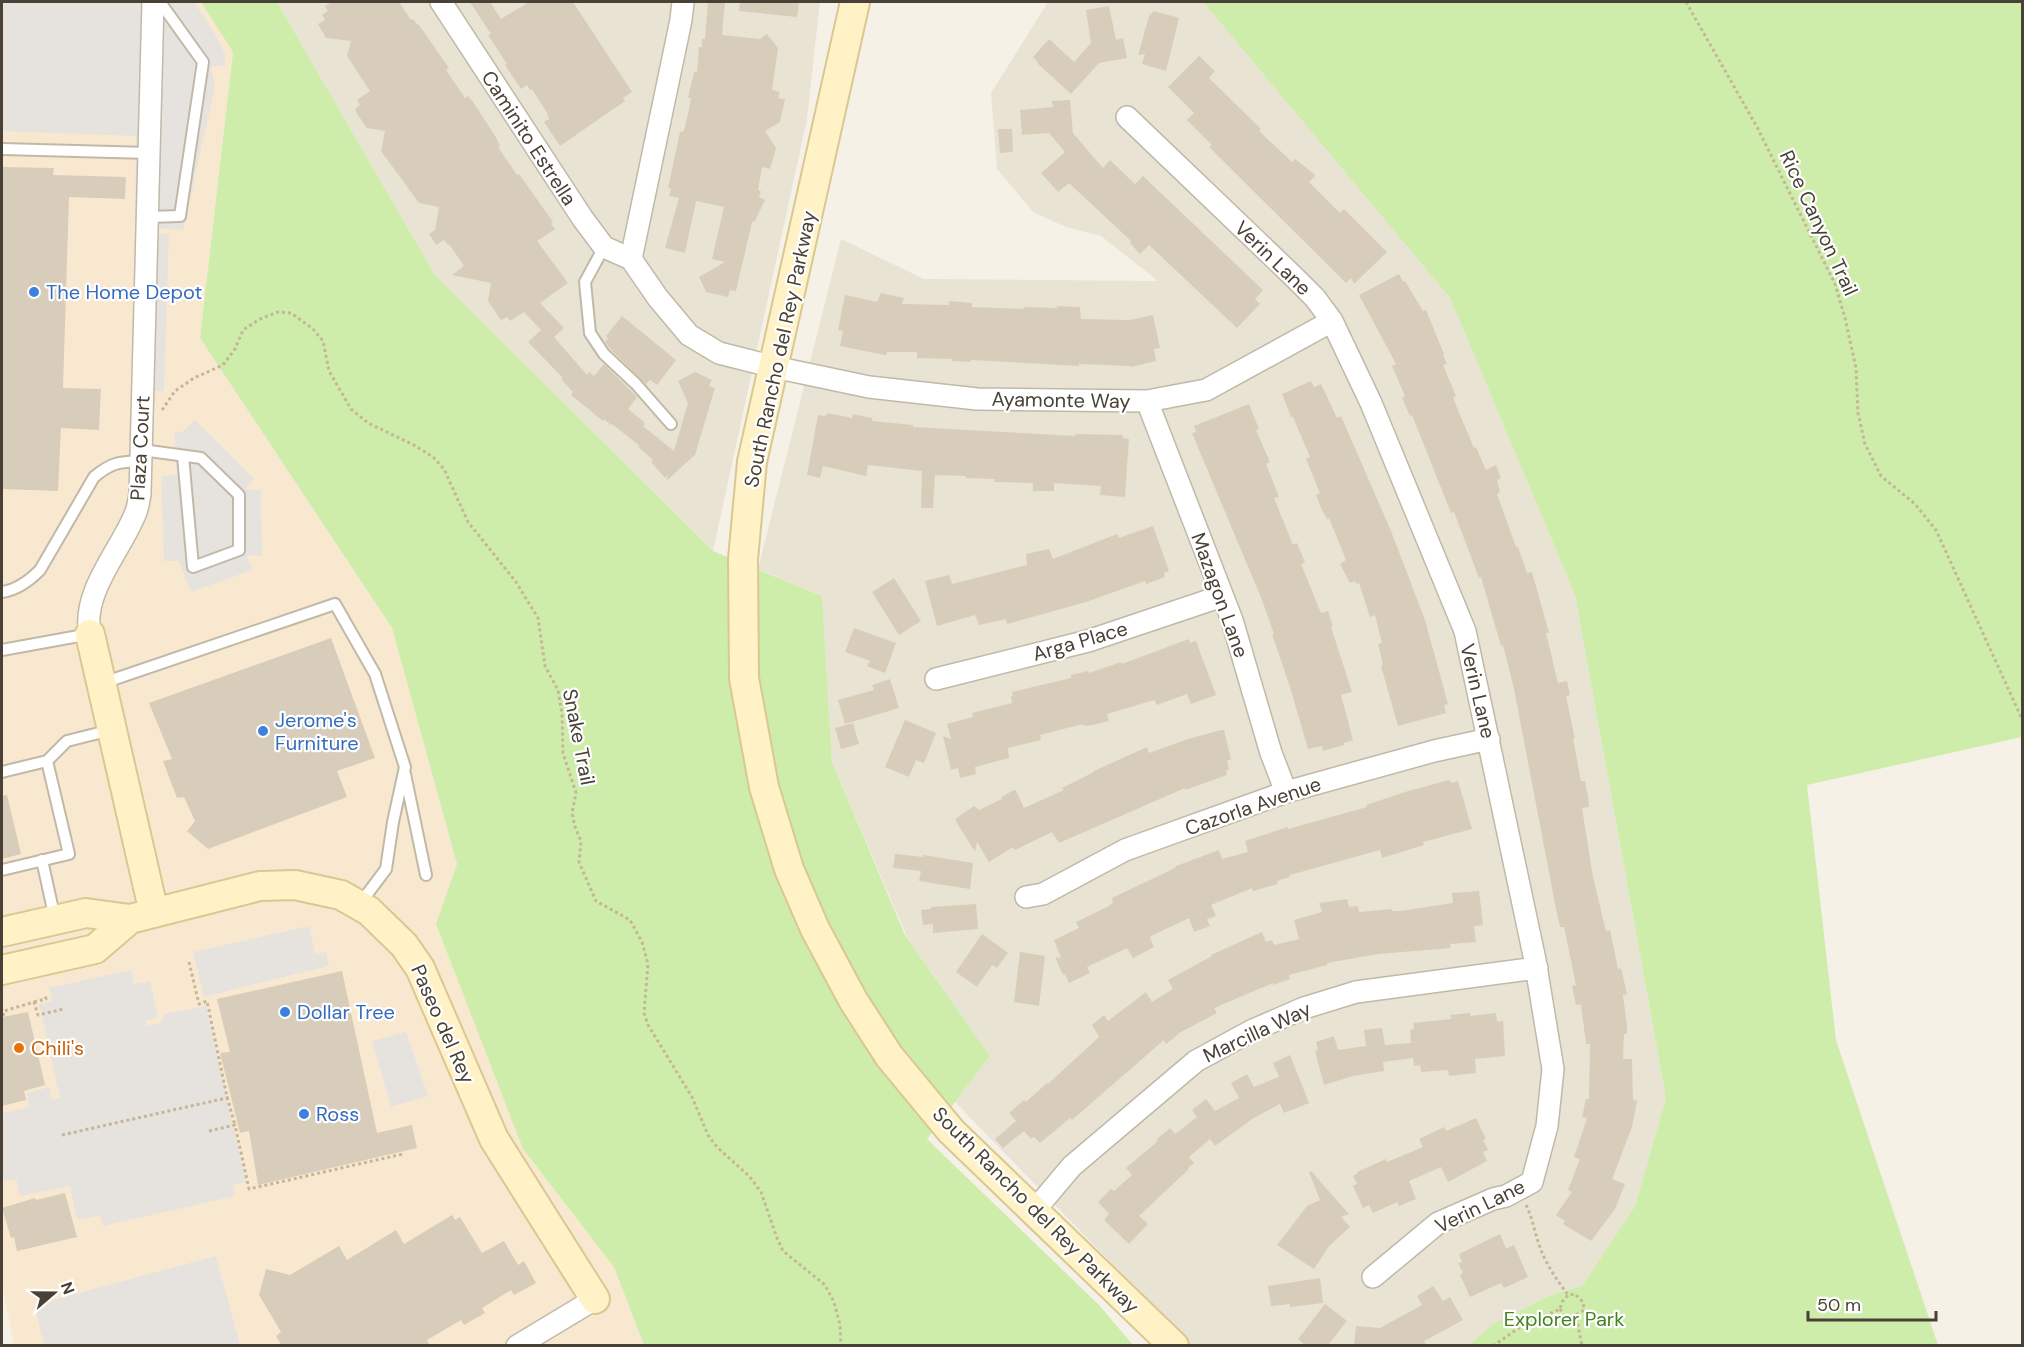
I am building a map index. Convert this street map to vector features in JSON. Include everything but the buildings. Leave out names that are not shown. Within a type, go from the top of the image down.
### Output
[{"type":"street","name":"Plaza Court","points":[[142,916],[111,730],[88,624],[94,593],[136,512],[140,494],[153,2]]},
{"type":"street","name":"Caminito Estrella","points":[[441,2],[583,219],[604,247],[631,260],[658,298],[689,335],[719,353],[774,367]]},
{"type":"street","points":[[631,260],[681,20],[682,2]]},
{"type":"street","name":"South Rancho del Rey Parkway","points":[[855,2],[752,462],[743,559],[744,678],[764,787],[789,869],[815,930],[853,1000],[889,1056],[951,1131],[1174,1346]]},
{"type":"street","name":"Verin Lane","points":[[1127,117],[1292,275],[1315,298],[1332,321],[1371,403],[1464,631],[1489,739],[1537,968],[1553,1069],[1547,1126],[1532,1182],[1438,1223],[1373,1277]]},
{"type":"street","name":"Ayamonte Way","points":[[774,367],[869,387],[978,399],[1147,402],[1206,390],[1332,321]]},
{"type":"street","name":"Mazagon Lane","points":[[1147,402],[1232,620],[1271,753],[1286,792]]},
{"type":"street","name":"Arga Place","points":[[936,679],[1088,641],[1222,596]]},
{"type":"street","name":"Cazorla Avenue","points":[[1026,897],[1042,894],[1125,850],[1286,792],[1489,739]]},
{"type":"street","name":"Paseo del Rey","points":[[2,932],[86,913],[142,916],[260,886],[295,885],[341,895],[369,911],[404,945],[420,968],[494,1139],[595,1299]]},
{"type":"street","name":"Paseo del Rey","points":[[2,970],[95,949],[142,916]]},
{"type":"street","name":"Marcilla Way","points":[[1034,1211],[1072,1166],[1196,1061],[1251,1031],[1304,1008],[1356,992],[1537,968]]},
{"type":"street","points":[[518,1346],[595,1299]]},
{"type":"lane","points":[[148,217],[180,216],[203,62],[160,2]]},
{"type":"lane","points":[[2,149],[149,153]]},
{"type":"lane","points":[[604,247],[585,282],[590,333],[604,354],[636,384],[671,424]]},
{"type":"lane","points":[[2,592],[28,582],[40,570],[94,477],[108,465],[142,450],[201,458],[239,495],[239,550],[194,567],[183,456]]},
{"type":"lane","points":[[100,684],[335,604],[375,674],[405,767],[386,869],[359,905]]},
{"type":"lane","points":[[2,650],[90,634]]},
{"type":"lane","points":[[2,772],[47,761],[67,741],[111,730]]},
{"type":"lane","points":[[2,870],[69,854],[47,761]]},
{"type":"lane","points":[[404,771],[426,875]]},
{"type":"lane","points":[[42,860],[55,920]]},
{"type":"path","name":"Rice Canyon Trail","points":[[1686,2],[1757,127],[1835,284],[1856,368],[1858,413],[1865,444],[1881,476],[1915,504],[1936,530],[2022,719]]},
{"type":"path","name":"Snake Trail","points":[[142,450],[175,391],[194,378],[223,365],[235,349],[243,330],[260,319],[278,312],[291,313],[313,329],[323,341],[329,372],[351,409],[368,423],[414,444],[433,457],[444,469],[468,522],[516,582],[538,618],[545,666],[558,690],[562,713],[563,753],[576,794],[572,813],[581,841],[579,862],[596,901],[630,921],[642,942],[648,964],[644,1013],[648,1025],[692,1097],[708,1135],[717,1147],[749,1176],[761,1192],[783,1251],[825,1285],[834,1302],[840,1325],[841,1346]]},
{"type":"path","points":[[189,962],[199,1004],[207,1001],[249,1189],[403,1154]]},
{"type":"path","points":[[3,1016],[4,1011],[46,999],[45,994]]},
{"type":"path","points":[[34,1002],[38,1015],[64,1009]]},
{"type":"path","points":[[62,1135],[229,1097]]},
{"type":"path","points":[[209,1131],[235,1125]]},
{"type":"path","points":[[1518,1190],[1531,1216],[1541,1250],[1568,1295]]},
{"type":"path","points":[[1575,1294],[1583,1302],[1584,1310],[1571,1318],[1564,1316],[1560,1309],[1568,1295],[1575,1294]]},
{"type":"path","points":[[1493,1346],[1520,1327],[1560,1309]]},
{"type":"path","points":[[1576,1315],[1582,1346]]},
{"type":"shaded area","points":[[2,2],[201,2],[233,51],[200,338],[392,628],[457,864],[436,924],[523,1149],[614,1267],[644,1345],[14,1345],[2,1284]]},
{"type":"shaded area","points":[[2,2],[194,2],[224,52],[226,65],[211,67],[215,87],[183,230],[155,228],[154,234],[169,234],[164,391],[133,391],[136,136],[2,131]]},
{"type":"shaded area","points":[[277,2],[820,2],[807,119],[713,551],[435,275]]},
{"type":"shaded area","points":[[1048,2],[1203,2],[1450,298],[1575,595],[1666,1098],[1635,1206],[1582,1286],[1551,1295],[1493,1324],[1469,1345],[1191,1345],[955,1102],[990,1056],[908,939],[832,762],[822,596],[758,569],[841,239],[924,279],[1158,281],[1101,236],[1066,227],[1033,212],[997,169],[991,93]]},
{"type":"shaded area","points":[[195,420],[254,479],[245,489],[261,490],[262,556],[247,555],[252,570],[191,592],[179,561],[164,561],[161,477],[177,474],[174,433],[182,432]]},
{"type":"shaded area","points":[[309,926],[315,954],[326,952],[329,966],[204,997],[193,952]]},
{"type":"shaded area","points":[[131,970],[134,984],[150,981],[158,1017],[146,1021],[147,1026],[160,1023],[164,1019],[164,1014],[206,1006],[246,1182],[233,1185],[235,1196],[103,1226],[100,1215],[77,1220],[70,1186],[20,1196],[16,1179],[4,1181],[2,1113],[29,1107],[27,1093],[49,1087],[52,1100],[60,1098],[39,1004],[52,1001],[49,988]]},
{"type":"shaded area","points":[[406,1032],[428,1096],[391,1107],[372,1041]]},
{"type":"shaded area","points":[[216,1256],[240,1345],[44,1345],[34,1305]]},
{"type":"green space","points":[[201,2],[277,2],[435,275],[713,551],[822,596],[832,762],[905,935],[990,1056],[927,1139],[1099,1305],[1133,1345],[644,1345],[614,1267],[523,1149],[436,924],[457,864],[392,628],[200,338],[233,52]]},
{"type":"green space","name":"Explorer Park","points":[[1203,2],[2022,2],[2022,737],[1807,785],[1836,1040],[1938,1345],[1469,1345],[1493,1324],[1551,1295],[1582,1286],[1635,1206],[1666,1098],[1575,595],[1450,298]]},
{"type":"place","name":"The Home Depot","points":[[34,292]]},
{"type":"place","name":"Jerome's Furniture","points":[[263,731]]},
{"type":"place","name":"Dollar Tree","points":[[285,1012]]},
{"type":"place","name":"Chili's","points":[[19,1048]]},
{"type":"place","name":"Ross","points":[[304,1114]]}]
